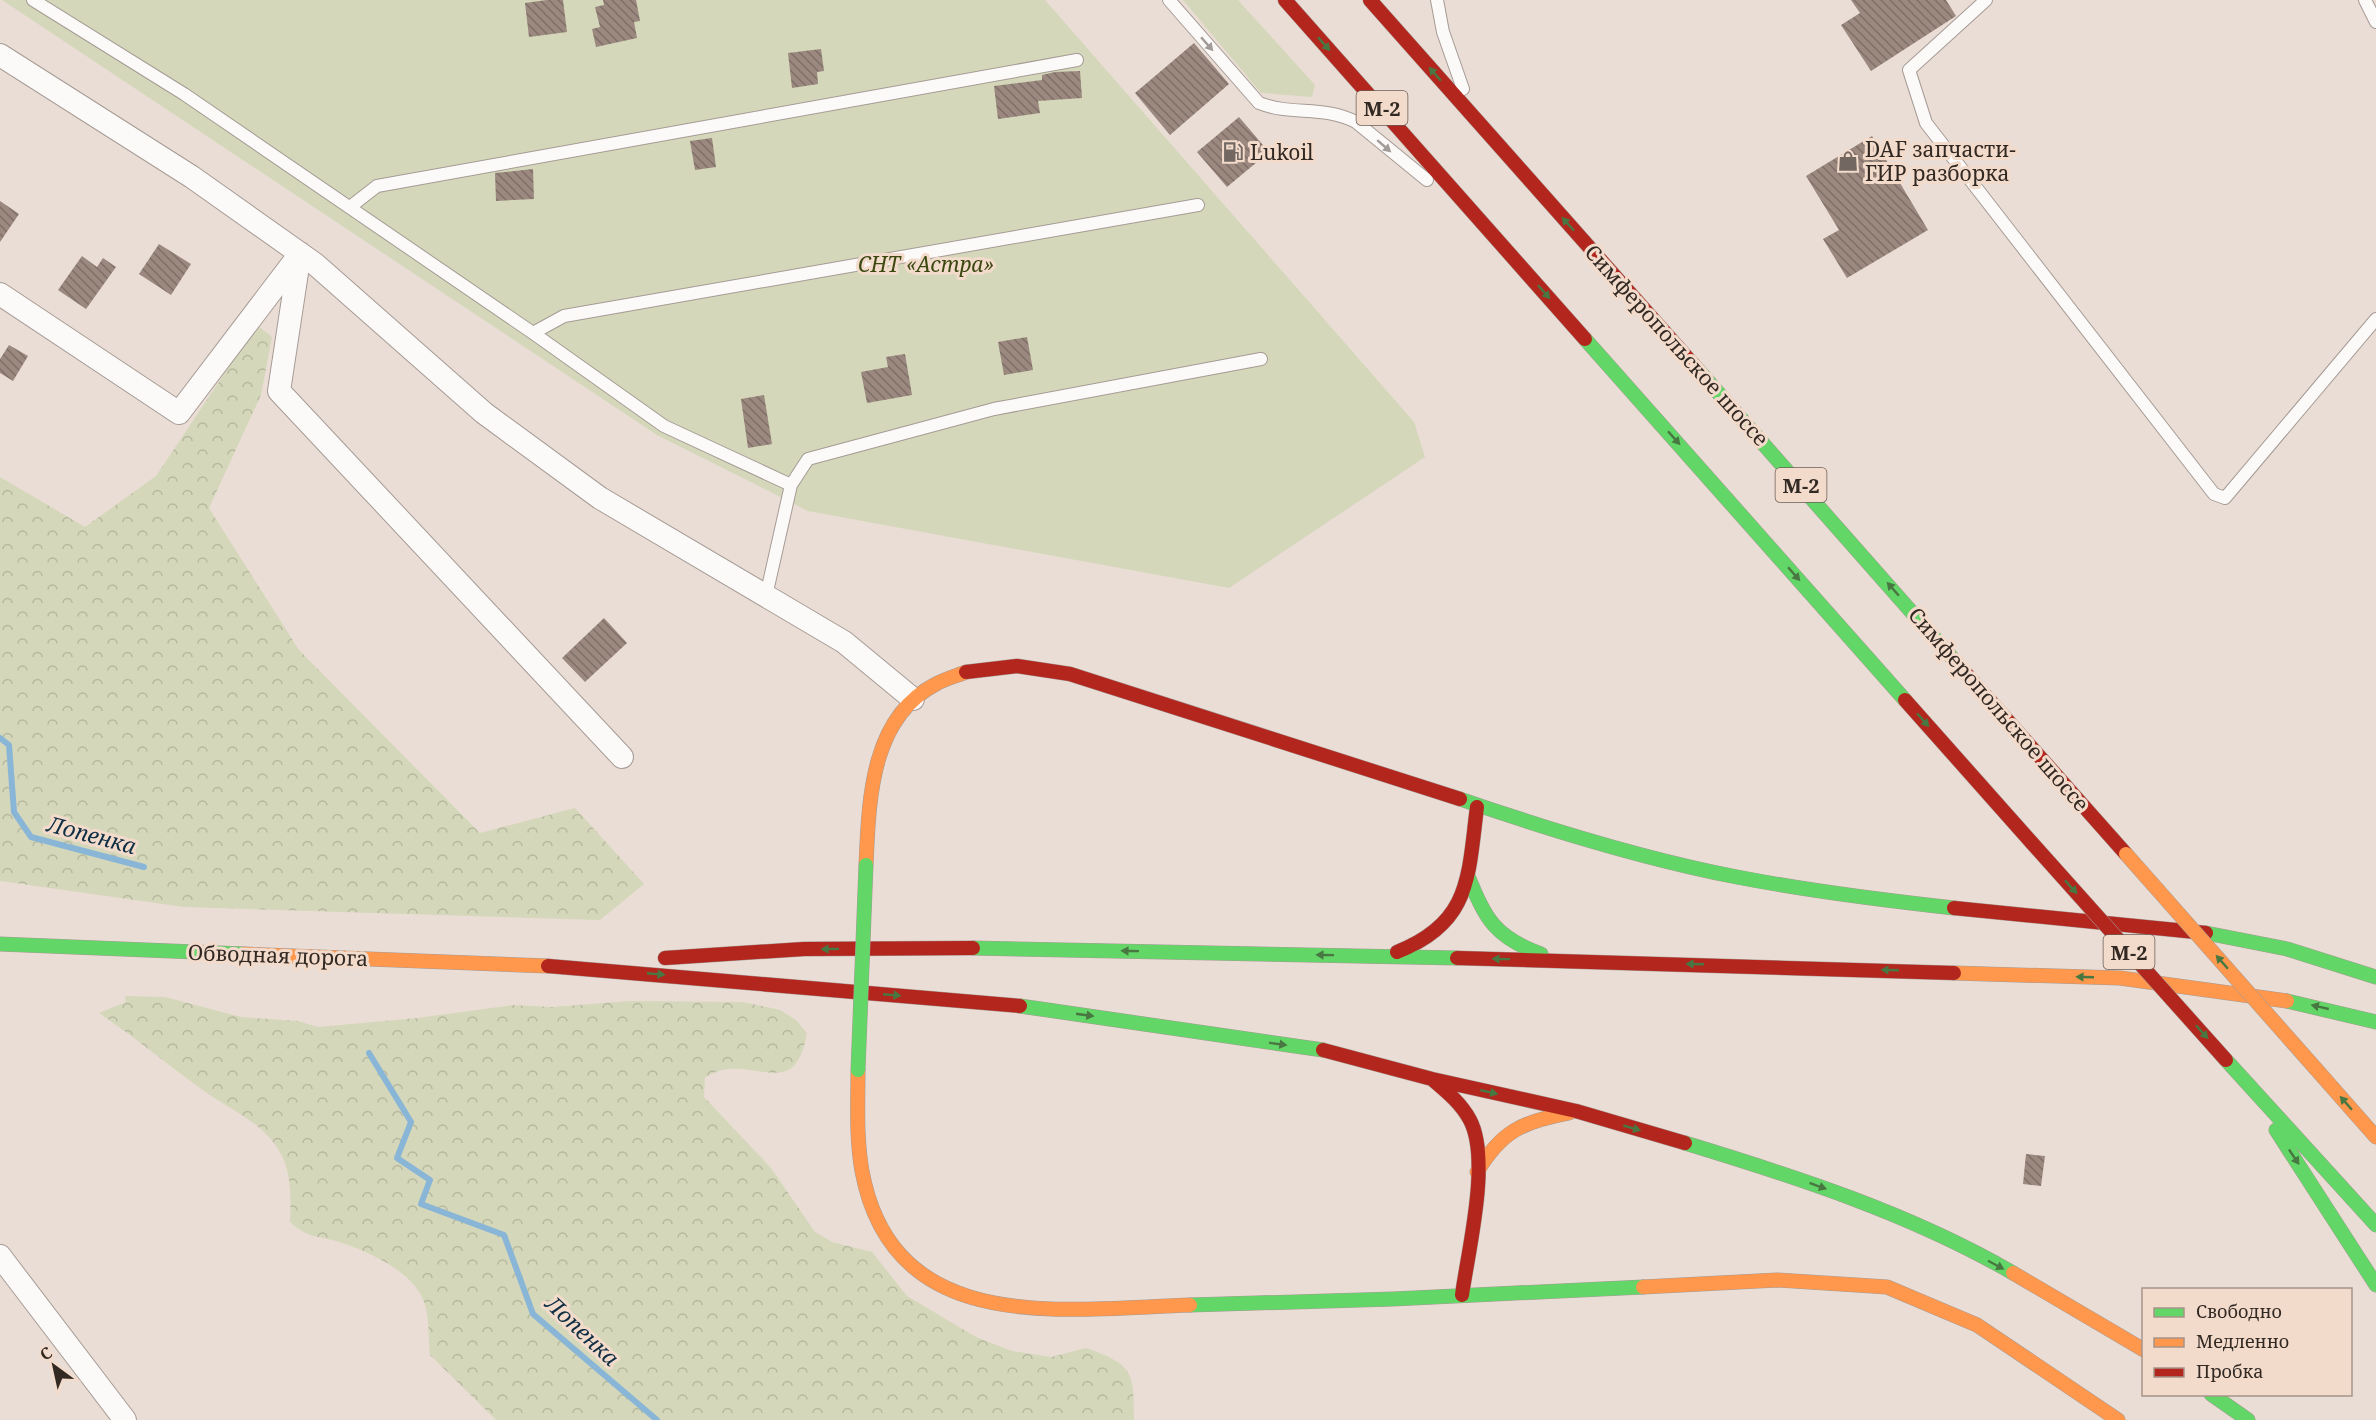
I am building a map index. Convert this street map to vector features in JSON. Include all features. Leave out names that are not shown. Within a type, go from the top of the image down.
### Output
[{"type":"main road","name":"М-2","points":[[1286,0],[2032,843],[2376,1225]]},
{"type":"main road","name":"Симферопольское шоссе","points":[[1370,0],[2376,1137]]},
{"type":"main road","points":[[2118,1420],[1977,1325],[1887,1287],[1777,1280],[1462,1295],[1032,1310],[995,1306],[968,1299],[918,1273],[894,1250],[879,1222],[863,1174],[859,1142],[858,1070],[866,865],[873,775],[880,747],[892,723],[913,699],[938,681],[970,670],[1020,666],[1078,676],[1250,729],[1477,807],[1581,839],[1691,866],[1789,887],[2033,916],[2198,931],[2322,957],[2376,977]]},
{"type":"main road","points":[[1383,956],[1418,946],[1441,931],[1459,905],[1468,876],[1477,807]]},
{"type":"main road","points":[[1468,876],[1482,912],[1494,931],[1512,945],[1559,960]]},
{"type":"main road","name":"Обводная дорога","points":[[0,944],[555,966]]},
{"type":"main road","points":[[555,966],[804,949],[940,947],[1559,960],[2120,978],[2308,1004],[2376,1022]]},
{"type":"main road","points":[[555,966],[1026,1007],[1327,1051],[1432,1079],[1576,1111],[1765,1167],[1893,1214],[1998,1265],[2142,1349]]},
{"type":"main road","points":[[2239,1073],[2376,1285]]},
{"type":"main road","points":[[1432,1079],[1458,1103],[1472,1122],[1478,1142],[1477,1172],[1462,1295]]},
{"type":"main road","points":[[1477,1172],[1491,1148],[1509,1131],[1532,1120],[1576,1111]]},
{"type":"main road","points":[[2212,1396],[2248,1420]]},
{"type":"street","points":[[3,52],[192,177],[300,253],[502,426],[600,498],[844,642],[913,699]]},
{"type":"street","points":[[0,294],[179,412],[300,253]]},
{"type":"street","points":[[300,253],[279,391],[622,757]]},
{"type":"street","points":[[0,1256],[125,1420]]},
{"type":"lane","points":[[33,0],[184,94],[533,333],[664,426],[791,485]]},
{"type":"lane","points":[[1169,0],[1259,103],[1275,109],[1333,111],[1350,118],[1412,170],[1479,216]]},
{"type":"lane","points":[[1437,0],[1443,32],[1473,118]]},
{"type":"lane","points":[[1986,0],[1909,70],[1926,123],[2214,494],[2225,498],[2376,319]]},
{"type":"lane","points":[[2365,0],[2376,22]]},
{"type":"lane","points":[[350,207],[377,186],[1077,60]]},
{"type":"lane","points":[[533,333],[564,316],[1198,205]]},
{"type":"lane","points":[[766,596],[791,485],[808,459],[972,415],[1262,359]]},
{"type":"green space","name":"СНТ «Астра»","points":[[2,0],[1045,0],[1414,422],[1425,457],[1229,588],[808,511],[657,435]]},
{"type":"green space","points":[[1183,0],[1238,0],[1315,85],[1312,97],[1261,93]]},
{"type":"green space","points":[[257,325],[272,337],[261,395],[209,508],[299,650],[480,833],[575,808],[644,884],[600,920],[184,907],[0,881],[0,477],[85,527],[156,476]]},
{"type":"green space","points":[[125,996],[165,997],[241,1017],[298,1021],[318,1027],[417,1018],[513,1005],[552,1007],[630,1001],[743,1002],[780,1010],[796,1020],[807,1033],[802,1053],[794,1065],[785,1071],[775,1073],[736,1069],[718,1071],[705,1077],[704,1097],[771,1168],[815,1232],[832,1242],[872,1252],[907,1296],[976,1337],[1012,1351],[1051,1357],[1086,1348],[1114,1360],[1128,1372],[1131,1381],[1134,1420],[496,1420],[430,1355],[428,1318],[425,1304],[416,1287],[386,1262],[339,1242],[308,1234],[290,1222],[288,1173],[281,1155],[269,1137],[253,1123],[207,1093],[99,1013],[126,1002]]},
{"type":"building","points":[[563,0],[567,32],[529,37],[525,3]]},
{"type":"building","points":[[603,0],[636,0],[640,21],[634,22],[637,38],[596,47],[592,29],[600,27],[595,7],[604,5]]},
{"type":"building","points":[[1851,0],[1946,0],[1956,16],[1871,71],[1841,25],[1860,13]]},
{"type":"building","points":[[1194,43],[1229,84],[1170,135],[1135,93]]},
{"type":"building","points":[[821,49],[824,71],[817,72],[818,84],[792,88],[788,53]]},
{"type":"building","points":[[1080,71],[1082,98],[1038,101],[1040,113],[998,119],[994,86],[1042,80],[1042,75],[1055,72]]},
{"type":"building","name":"Lukoil","points":[[1239,117],[1269,152],[1227,187],[1197,152]]},
{"type":"building","points":[[1872,136],[1928,230],[1847,278],[1823,239],[1839,230],[1806,176]]},
{"type":"building","points":[[712,138],[716,167],[695,170],[690,141]]},
{"type":"building","points":[[533,169],[534,199],[496,201],[495,173]]},
{"type":"building","points":[[0,201],[19,214],[0,242]]},
{"type":"building","points":[[159,244],[191,264],[171,295],[139,274]]},
{"type":"building","points":[[82,256],[97,267],[103,258],[116,267],[86,309],[58,290]]},
{"type":"building","points":[[1027,337],[1033,370],[1004,375],[998,342]]},
{"type":"building","points":[[9,345],[28,356],[13,381],[0,373],[0,359]]},
{"type":"building","points":[[905,354],[912,395],[867,403],[861,372],[888,367],[886,357]]},
{"type":"building","points":[[764,395],[772,444],[748,448],[741,399]]},
{"type":"building","points":[[604,618],[627,643],[585,682],[562,658]]},
{"type":"building","points":[[2026,1154],[2045,1156],[2041,1186],[2023,1184]]},
{"type":"waterway","name":"Лопенка","points":[[0,738],[9,745],[14,812],[31,837],[144,867]]},
{"type":"waterway","name":"Лопенка","points":[[369,1053],[411,1122],[397,1158],[430,1180],[421,1204],[504,1235],[533,1314],[657,1420]]},
{"type":"traffic: fast","points":[[1585,339],[1905,700]]},
{"type":"traffic: fast","points":[[1699,371],[1953,659]]},
{"type":"traffic: fast","points":[[1460,799],[1597,843],[1702,870],[1818,891],[1954,908]]},
{"type":"traffic: fast","points":[[858,1070],[866,865]]},
{"type":"traffic: fast","points":[[1468,876],[1487,916],[1494,925],[1513,941],[1541,954]]},
{"type":"traffic: fast","points":[[2206,933],[2287,949],[2376,977]]},
{"type":"traffic: fast","points":[[0,944],[244,954]]},
{"type":"traffic: fast","points":[[973,948],[1457,958]]},
{"type":"traffic: fast","points":[[2287,1001],[2376,1022]]},
{"type":"traffic: fast","points":[[1020,1006],[1323,1050]]},
{"type":"traffic: fast","points":[[2226,1060],[2376,1225]]},
{"type":"traffic: fast","points":[[2276,1130],[2376,1285]]},
{"type":"traffic: fast","points":[[1685,1143],[1769,1169],[1894,1215],[2013,1273]]},
{"type":"traffic: fast","points":[[1190,1305],[1393,1299],[1643,1287]]},
{"type":"traffic: fast","points":[[2214,1396],[2248,1420]]},
{"type":"traffic: slow","points":[[866,865],[872,789],[877,763],[886,739],[898,718],[914,699],[936,684],[966,672]]},
{"type":"traffic: slow","points":[[2126,854],[2316,1069]]},
{"type":"traffic: slow","points":[[244,954],[548,966]]},
{"type":"traffic: slow","points":[[1954,973],[2120,978],[2287,1001]]},
{"type":"traffic: slow","points":[[2316,1069],[2376,1137]]},
{"type":"traffic: slow","points":[[858,1070],[858,1133],[862,1171],[880,1225],[908,1263],[946,1288],[990,1302],[1039,1308],[1090,1309],[1190,1305]]},
{"type":"traffic: slow","points":[[1477,1172],[1495,1146],[1515,1130],[1539,1120],[1569,1113]]},
{"type":"traffic: slow","points":[[2013,1273],[2142,1349]]},
{"type":"traffic: slow","points":[[1643,1287],[1777,1280],[1887,1287],[1977,1325],[2118,1420]]},
{"type":"traffic: jam","points":[[1285,0],[1585,339]]},
{"type":"traffic: jam","points":[[1370,0],[1699,371]]},
{"type":"traffic: jam","points":[[1953,659],[2126,854]]},
{"type":"traffic: jam","points":[[966,672],[1017,666],[1070,674],[1460,799]]},
{"type":"traffic: jam","points":[[1905,700],[2032,843]]},
{"type":"traffic: jam","points":[[1397,952],[1421,940],[1439,927],[1452,912],[1467,876],[1477,807]]},
{"type":"traffic: jam","points":[[2032,843],[2226,1060]]},
{"type":"traffic: jam","points":[[1954,908],[2206,933]]},
{"type":"traffic: jam","points":[[665,958],[804,949],[973,948]]},
{"type":"traffic: jam","points":[[1457,958],[1954,973]]},
{"type":"traffic: jam","points":[[548,966],[1020,1006]]},
{"type":"traffic: jam","points":[[1323,1050],[1432,1079],[1576,1111],[1685,1143]]},
{"type":"traffic: jam","points":[[1432,1079],[1462,1108],[1470,1120],[1476,1137],[1478,1158],[1476,1206],[1462,1295]]},
{"type":"place","name":"Lukoil","points":[[1233,152]]},
{"type":"place","name":"DAF запчасти- ГИР разборка","points":[[1848,161]]}]
